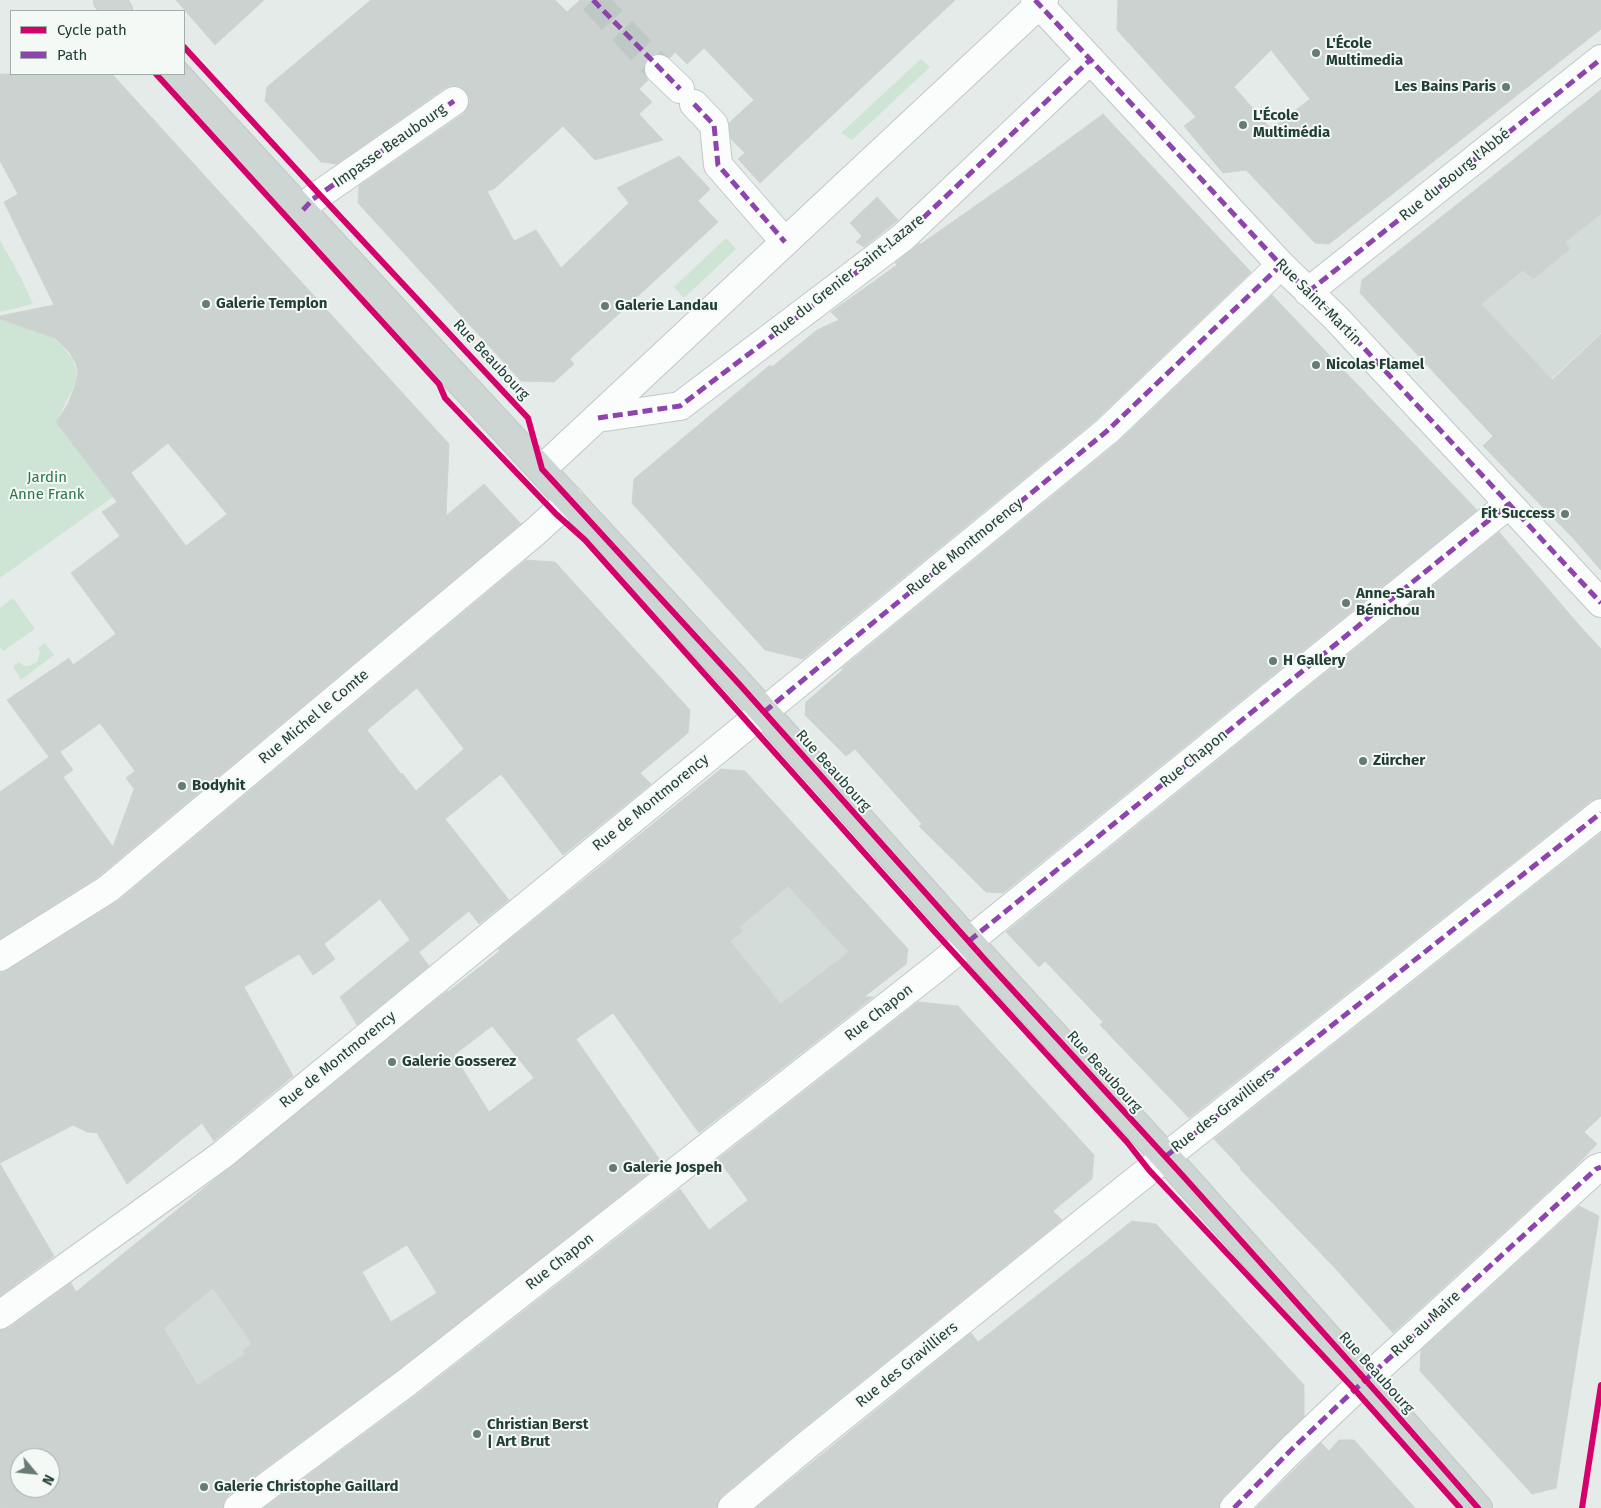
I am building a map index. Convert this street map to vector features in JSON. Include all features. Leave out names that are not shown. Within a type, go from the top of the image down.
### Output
[{"type":"main road","points":[[108,0],[117,10]]},
{"type":"main road","name":"Rue Beaubourg","points":[[177,75],[764,712],[1184,1177],[1478,1508]]},
{"type":"street","name":"Rue Saint-Martin","points":[[1039,2],[1090,60],[1281,265],[1342,325],[1601,603]]},
{"type":"street","points":[[542,469],[1039,2]]},
{"type":"street","name":"Rue du Bourg l'Abbé","points":[[1308,292],[1601,59]]},
{"type":"street","name":"Rue du Grenier Saint-Lazare","points":[[598,418],[680,406],[902,238],[1090,60]]},
{"type":"street","points":[[659,68],[714,125],[718,165],[785,242]]},
{"type":"street","name":"Impasse Beaubourg","points":[[303,210],[313,200],[454,101]]},
{"type":"street","name":"Rue de Montmorency","points":[[0,1316],[222,1155],[1107,431],[1281,265]]},
{"type":"street","name":"Rue Michel le Comte","points":[[0,957],[108,889],[536,532],[570,500]]},
{"type":"street","name":"Rue Chapon","points":[[238,1508],[406,1383],[969,941],[1509,504]]},
{"type":"street","name":"Rue des Gravilliers","points":[[732,1508],[1165,1158],[1601,813]]},
{"type":"street","name":"Rue au Maire","points":[[1234,1508],[1290,1451],[1596,1169],[1601,1167]]},
{"type":"shaded area","points":[[1601,193],[1601,333],[1509,418],[1493,436],[1369,302]]},
{"type":"shaded area","points":[[798,829],[908,949],[906,964],[849,1007],[781,1004],[729,940],[727,924]]},
{"type":"shaded area","points":[[196,1195],[262,1308],[239,1326],[252,1344],[243,1351],[247,1357],[217,1415],[121,1256]]},
{"type":"green space","points":[[921,59],[930,67],[852,140],[841,133]]},
{"type":"green space","points":[[726,238],[736,249],[684,298],[674,287]]},
{"type":"green space","points":[[0,240],[22,280],[33,304],[0,312]]},
{"type":"green space","name":"Jardin Anne Frank","points":[[0,319],[54,338],[73,360],[77,373],[74,386],[56,422],[113,497],[0,578]]},
{"type":"green space","points":[[13,598],[35,629],[3,651],[0,647],[0,608]]},
{"type":"green space","points":[[45,643],[54,655],[21,680],[13,666],[19,662],[24,666],[29,666],[37,662],[40,652],[38,648]]},
{"type":"building","points":[[176,0],[264,0],[215,45]]},
{"type":"building","points":[[371,0],[555,0],[567,12],[580,0],[955,0],[760,183],[738,159],[745,153],[731,139],[729,123],[754,100],[704,48],[687,64],[675,52],[670,58],[662,54],[654,54],[648,58],[644,65],[644,73],[648,80],[639,89],[652,102],[639,114],[663,140],[595,160],[563,126],[494,189],[487,191],[514,241],[536,230],[561,268],[629,203],[617,188],[679,156],[710,189],[698,201],[718,222],[570,359],[574,364],[554,382],[521,381],[358,203],[359,186],[463,114],[470,100],[466,92],[460,87],[453,85],[445,88],[337,164],[321,162],[265,101],[267,87]]},
{"type":"building","points":[[1118,0],[1601,0],[1601,29],[1329,244],[1315,243],[1246,170],[1223,173],[1184,126],[1196,117],[1117,30]],"holes":[[[1271,50],[1310,99],[1271,129],[1234,87]]]},
{"type":"building","points":[[0,74],[113,75],[449,444],[446,516],[484,484],[521,524],[99,876],[0,939],[0,792],[49,757],[7,700],[69,658],[73,665],[116,634],[71,573],[120,536],[102,512],[117,502],[56,422],[68,404],[78,372],[70,353],[55,338],[0,319],[0,316],[54,305],[4,202],[18,194],[0,161]],"holes":[[[168,443],[227,514],[186,546],[131,473]],[[100,723],[135,771],[126,778],[134,789],[113,847],[63,777],[73,770],[60,752]]]},
{"type":"building","points":[[1601,90],[1601,214],[1565,242],[1570,249],[1533,279],[1523,270],[1481,304],[1552,380],[1601,334],[1601,570],[1572,537],[1483,446],[1493,436],[1360,293],[1362,280]]},
{"type":"building","points":[[1103,114],[1251,272],[1097,419],[803,659],[765,650],[632,503],[634,479],[770,365],[772,367],[817,330],[839,320],[831,312],[897,265],[895,263],[920,243],[1028,169]]},
{"type":"building","points":[[877,197],[898,220],[864,247],[856,242],[862,236],[850,223]]},
{"type":"building","points":[[1272,295],[1477,510],[1003,893],[986,892],[919,826],[922,824],[855,749],[846,756],[805,715],[806,702],[844,669],[841,669],[1117,443]]},
{"type":"building","points":[[1499,532],[1601,649],[1601,798],[1591,801],[1189,1118],[1100,1025],[1103,1022],[1045,961],[1039,967],[1006,932]]},
{"type":"building","points":[[526,560],[555,562],[690,710],[688,733],[640,773],[651,784],[563,855],[501,774],[445,819],[509,900],[479,924],[469,911],[419,952],[380,899],[324,944],[335,959],[313,975],[299,954],[244,987],[293,1076],[214,1141],[202,1123],[127,1184],[97,1133],[87,1132],[73,1125],[0,1163],[0,973],[8,970],[118,901]],"holes":[[[417,688],[464,749],[416,791],[367,730]]]},
{"type":"building","points":[[721,769],[745,771],[908,949],[906,964],[864,997],[873,997],[699,1133],[613,1013],[576,1039],[662,1163],[397,1371],[229,1495],[224,1501],[223,1508],[0,1508],[0,1330],[9,1328],[71,1283],[76,1292],[447,991],[500,951],[498,949]],"holes":[[[788,886],[849,952],[781,1004],[730,941],[743,931],[739,927]],[[492,1026],[534,1078],[489,1112],[454,1055]],[[407,1245],[437,1293],[391,1322],[362,1272]],[[213,1288],[252,1344],[243,1351],[245,1354],[198,1385],[164,1328]]]},
{"type":"building","points":[[1601,833],[1601,1116],[1584,1132],[1597,1144],[1575,1167],[1393,1333],[1214,1139]]},
{"type":"building","points":[[410,940],[429,966],[357,1025],[340,997]]},
{"type":"building","points":[[918,1002],[958,1006],[1094,1155],[1092,1179],[1053,1211],[1062,1220],[796,1434],[722,1496],[717,1508],[264,1508],[415,1396],[680,1189],[709,1230],[748,1200],[718,1159]]},
{"type":"building","points":[[0,1164],[54,1256],[0,1296]]},
{"type":"building","points":[[1579,1206],[1599,1216],[1556,1488],[1532,1494],[1420,1371],[1421,1350]]},
{"type":"building","points":[[1132,1221],[1156,1224],[1304,1385],[1304,1417],[1223,1497],[1219,1508],[756,1508],[971,1333],[978,1342]]},
{"type":"building","points":[[1339,1440],[1354,1440],[1415,1508],[1256,1508],[1321,1443],[1329,1451]]},
{"type":"tunnel","points":[[593,0],[659,69]]},
{"type":"marked path","points":[[593,0],[680,89]]},
{"type":"marked path","points":[[1035,0],[1281,265],[1336,318],[1601,603]]},
{"type":"marked path","points":[[1308,292],[1601,59]]},
{"type":"marked path","points":[[598,418],[680,406],[902,238],[1090,60]]},
{"type":"marked path","points":[[303,210],[313,199],[454,101]]},
{"type":"marked path","points":[[694,104],[714,125],[718,165],[785,242]]},
{"type":"marked path","points":[[764,712],[1107,431],[1281,265]]},
{"type":"marked path","points":[[969,941],[1509,504]]},
{"type":"marked path","points":[[1165,1157],[1601,813]]},
{"type":"marked path","points":[[1234,1508],[1349,1395],[1596,1169],[1601,1167]]},
{"type":"cycle path","points":[[185,48],[528,418],[542,469],[740,685],[988,963],[1184,1177],[1478,1508]]},
{"type":"cycle path","points":[[157,75],[439,384],[445,398],[556,514],[585,540],[934,931],[1127,1142],[1149,1170],[1355,1390],[1460,1508]]},
{"type":"cycle path","points":[[1582,1508],[1601,1385]]},
{"type":"place","name":"L'École Multimedia","points":[[1316,53]]},
{"type":"place","name":"Les Bains Paris","points":[[1506,87]]},
{"type":"place","name":"L'École Multimédia","points":[[1243,125]]},
{"type":"place","name":"Galerie Templon","points":[[206,304]]},
{"type":"place","name":"Galerie Landau","points":[[605,306]]},
{"type":"place","name":"Nicolas Flamel","points":[[1316,365]]},
{"type":"place","name":"Fit Success","points":[[1565,514]]},
{"type":"place","name":"Anne-Sarah Bénichou","points":[[1346,603]]},
{"type":"place","name":"H Gallery","points":[[1273,661]]},
{"type":"place","name":"Zürcher","points":[[1363,761]]},
{"type":"place","name":"Bodyhit","points":[[182,786]]},
{"type":"place","name":"Galerie Gosserez","points":[[392,1062]]},
{"type":"place","name":"Galerie Jospeh","points":[[613,1168]]},
{"type":"place","name":"Christian Berst | Art Brut","points":[[477,1434]]},
{"type":"place","name":"Galerie Christophe Gaillard","points":[[204,1487]]}]
